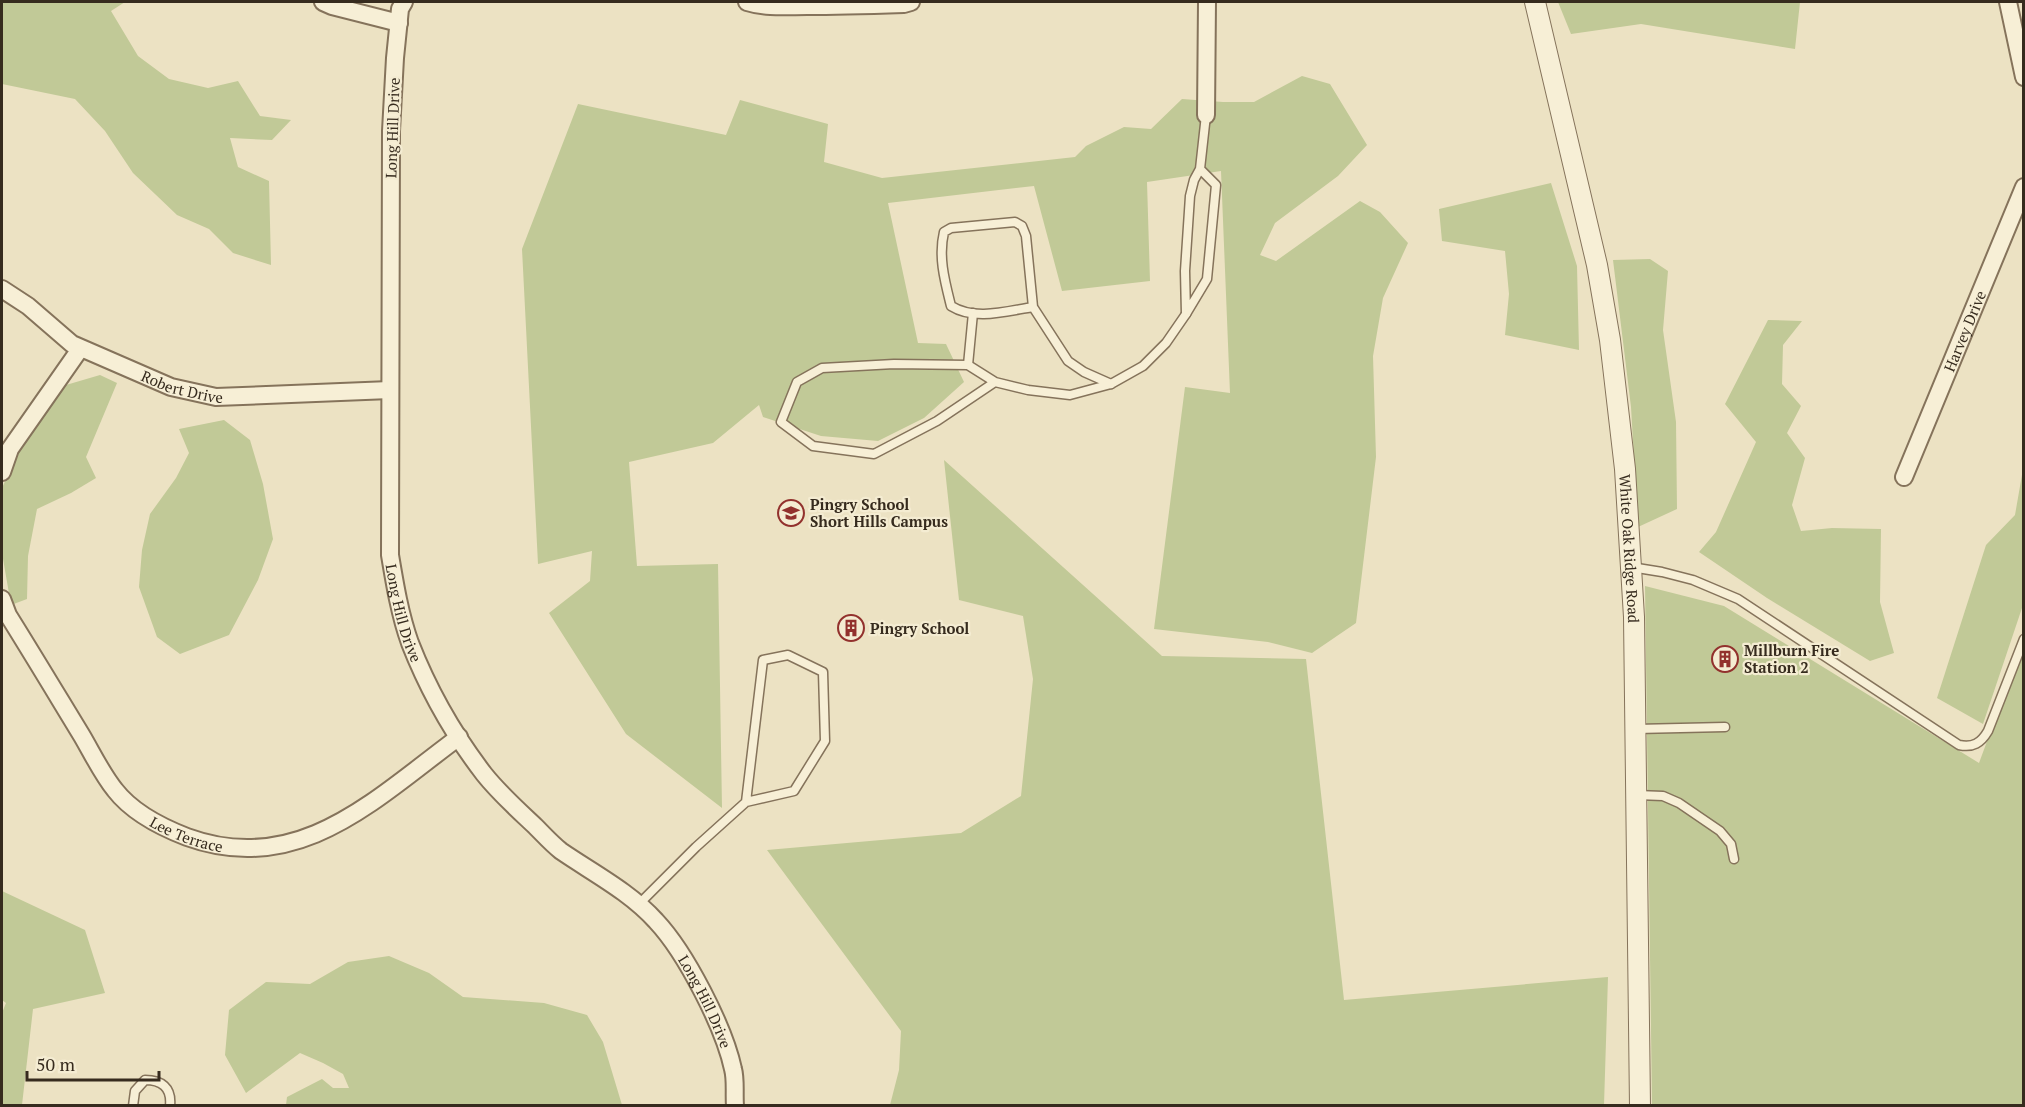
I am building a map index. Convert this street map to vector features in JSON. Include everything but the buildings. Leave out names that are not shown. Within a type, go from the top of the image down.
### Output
[{"type":"street","points":[[323,2],[399,22]]},
{"type":"street","name":"Long Hill Drive","points":[[404,2],[400,9],[395,58],[391,131],[390,555],[398,602],[410,643],[429,686],[484,774],[513,806],[559,849],[638,905],[656,921],[698,983],[728,1051],[734,1071],[735,1106]]},
{"type":"street","points":[[747,2],[757,5],[812,6],[911,2]]},
{"type":"street","points":[[1206,115],[1207,2]]},
{"type":"street","name":"White Oak Ridge Road","points":[[1535,2],[1598,266],[1610,340],[1625,469],[1634,617],[1640,1106]]},
{"type":"street","points":[[2008,2],[2024,76]]},
{"type":"street","name":"Harvey Drive","points":[[1904,477],[2024,187]]},
{"type":"street","name":"Robert Drive","points":[[2,289],[28,306],[80,349],[171,387],[216,397],[390,390]]},
{"type":"street","points":[[2,472],[10,449],[80,349]]},
{"type":"street","name":"Lee Terrace","points":[[2,599],[8,615],[115,790],[160,826],[196,840],[215,845],[253,848],[282,845],[310,837],[351,817],[459,737]]},
{"type":"lane","points":[[1186,314],[1185,271],[1190,196],[1194,180],[1200,169],[1206,115]]},
{"type":"lane","points":[[995,382],[937,421],[874,454],[813,446],[781,422],[797,382],[822,368],[894,364],[968,364],[995,382],[1028,390],[1070,394],[1111,384],[1143,366],[1166,343],[1207,279],[1215,185],[1200,169]]},
{"type":"lane","points":[[1033,308],[984,314],[962,313],[951,306],[940,246],[944,232],[951,228],[1015,222],[1022,226],[1026,236],[1033,308],[1068,362],[1111,384]]},
{"type":"lane","points":[[968,364],[973,313]]},
{"type":"lane","points":[[1631,567],[1693,580],[1737,599],[1959,745],[1976,745],[1984,739],[2024,639]]},
{"type":"lane","points":[[638,905],[696,847],[746,802],[794,791],[825,741],[823,672],[788,655],[763,660],[746,802]]},
{"type":"lane","points":[[1635,729],[1725,727]]},
{"type":"lane","points":[[1636,795],[1663,796],[1679,803],[1720,831],[1731,844],[1734,859]]},
{"type":"lane","points":[[133,1106],[135,1092],[145,1080],[158,1080],[167,1087],[171,1100],[170,1106]]},
{"type":"green space","points":[[2,2],[125,2],[111,11],[138,56],[169,79],[208,88],[238,81],[260,116],[291,120],[272,140],[230,138],[238,167],[269,181],[271,265],[233,253],[209,229],[177,215],[133,173],[105,131],[75,99],[2,84]]},
{"type":"green space","points":[[1558,2],[1800,2],[1795,49],[1641,24],[1571,34]]},
{"type":"green space","points":[[1302,76],[1330,84],[1367,145],[1338,176],[1275,223],[1260,255],[1276,261],[1360,201],[1380,212],[1408,243],[1383,298],[1373,356],[1376,457],[1356,623],[1312,653],[1268,642],[1154,629],[1185,387],[1230,393],[1221,171],[1147,182],[1150,281],[1062,291],[1034,186],[888,203],[918,343],[946,344],[964,382],[924,418],[878,441],[821,436],[763,417],[759,405],[713,443],[629,462],[637,566],[718,564],[722,808],[626,734],[549,613],[590,581],[592,551],[538,564],[522,249],[578,104],[726,135],[740,100],[828,124],[824,162],[882,178],[1075,157],[1086,146],[1124,127],[1151,129],[1182,99],[1254,102]]},
{"type":"green space","points":[[1551,183],[1577,266],[1579,350],[1505,335],[1509,294],[1505,251],[1442,241],[1439,209]]},
{"type":"green space","points":[[1650,259],[1668,271],[1663,330],[1676,422],[1677,509],[1638,527],[1631,407],[1613,260]]},
{"type":"green space","points":[[1768,320],[1802,321],[1783,345],[1782,384],[1801,406],[1787,433],[1805,458],[1792,505],[1801,531],[1832,528],[1881,529],[1880,602],[1894,653],[1870,661],[1767,598],[1699,552],[1716,532],[1756,442],[1725,404]]},
{"type":"green space","points":[[100,375],[117,383],[86,457],[96,478],[37,509],[28,556],[27,599],[11,605],[2,553],[2,488],[23,442],[66,385]]},
{"type":"green space","points":[[224,420],[250,440],[263,484],[273,539],[258,580],[229,635],[180,654],[157,637],[139,587],[142,550],[150,514],[176,478],[189,453],[179,429]]},
{"type":"green space","points":[[944,460],[1162,656],[1306,659],[1344,1000],[1608,977],[1604,1105],[890,1105],[899,1070],[901,1031],[767,850],[961,833],[1021,796],[1033,679],[1023,616],[959,600]]},
{"type":"green space","points":[[2023,469],[2023,605],[1983,724],[1937,698],[1986,545],[2015,515]]},
{"type":"green space","points":[[1645,586],[1724,606],[1979,763],[2023,644],[2023,1105],[1652,1105]]},
{"type":"green space","points":[[2,891],[85,930],[105,993],[33,1009],[22,1105],[2,1105],[2,1013],[6,1003],[2,1000]]},
{"type":"green space","points":[[389,956],[429,973],[463,997],[544,1003],[587,1015],[603,1042],[622,1105],[286,1105],[287,1097],[322,1079],[333,1088],[349,1088],[343,1074],[300,1053],[246,1093],[225,1055],[229,1010],[266,982],[310,984],[348,962]]},
{"type":"place","name":"Pingry School Short Hills Campus","points":[[791,513]]},
{"type":"place","name":"Pingry School","points":[[851,628]]},
{"type":"place","name":"Millburn Fire Station 2","points":[[1725,659]]}]
